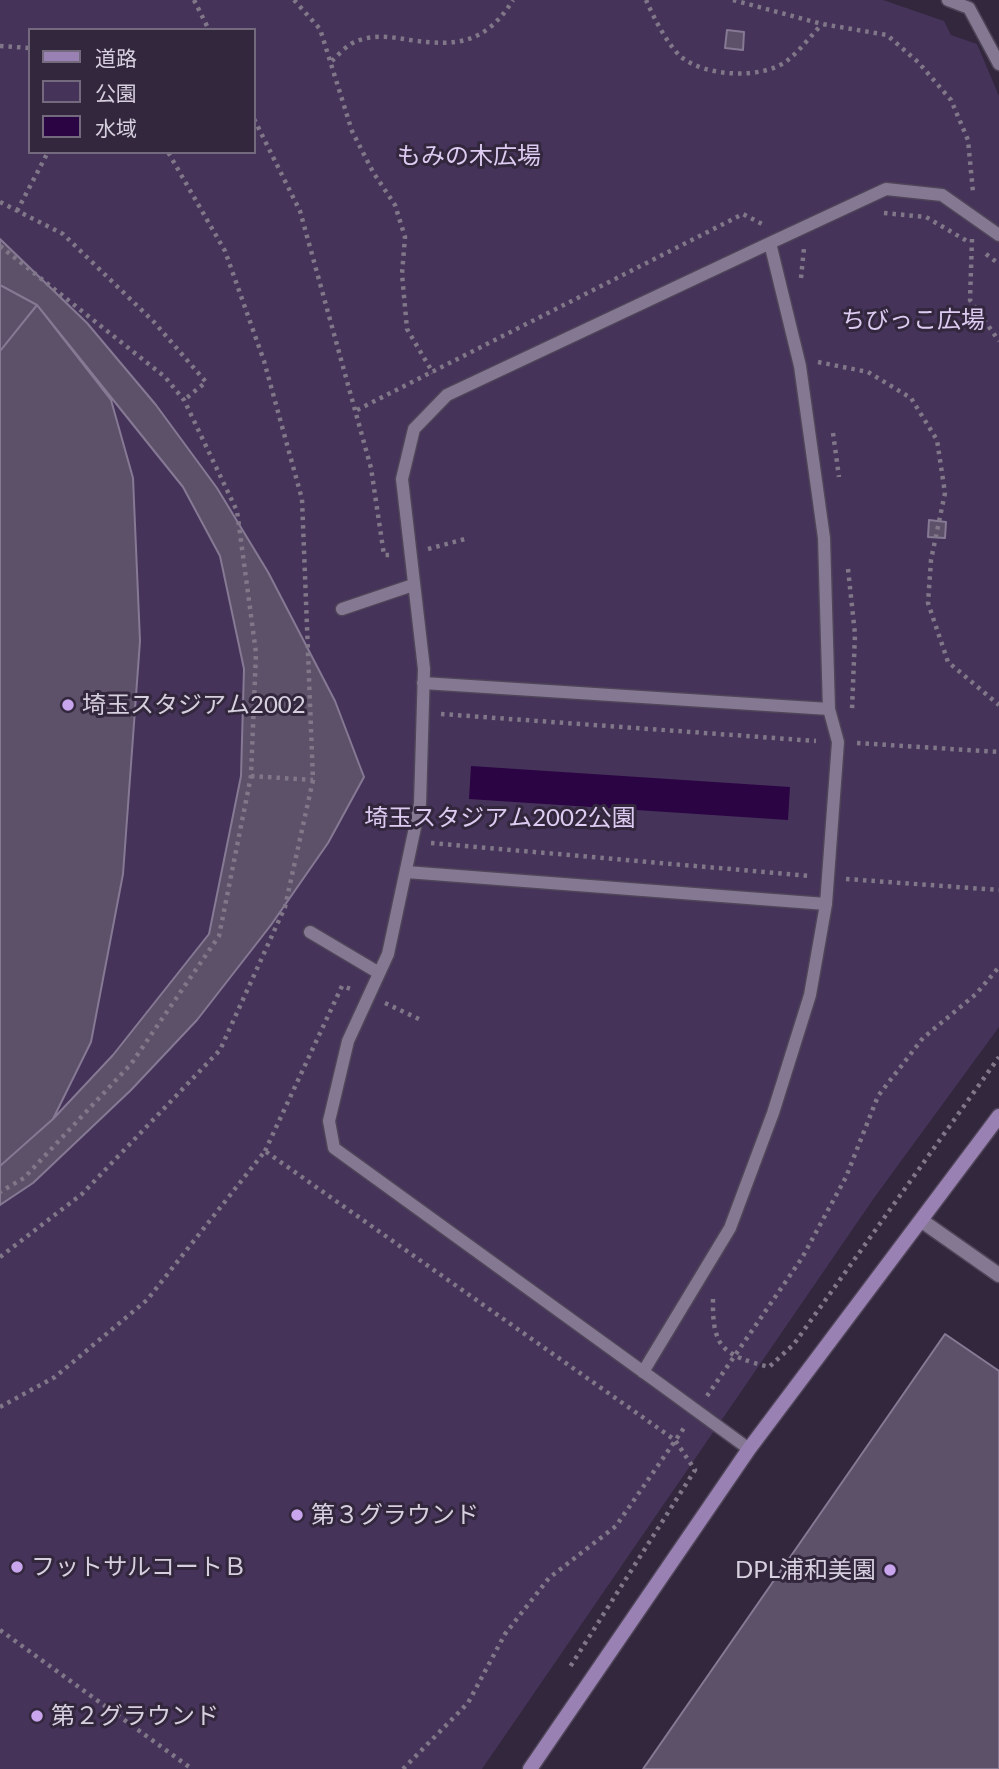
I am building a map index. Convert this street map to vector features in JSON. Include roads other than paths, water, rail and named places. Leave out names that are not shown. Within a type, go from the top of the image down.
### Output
[{"type":"street","points":[[530,1769],[749,1449],[999,1116]]},
{"type":"street","points":[[922,1221],[999,1275]]},
{"type":"lane","points":[[948,0],[969,8],[999,64]]},
{"type":"lane","points":[[749,1449],[334,1148],[328,1122],[348,1041],[387,954],[421,804],[424,683],[402,479],[414,429],[447,395],[886,189],[942,195],[999,234]]},
{"type":"lane","points":[[643,1372],[730,1227],[773,1113],[810,995],[826,904],[838,742],[829,709],[824,538],[800,366],[770,243]]},
{"type":"lane","points":[[342,609],[413,585]]},
{"type":"lane","points":[[424,683],[829,709]]},
{"type":"lane","points":[[405,872],[826,904]]},
{"type":"lane","points":[[310,932],[379,974]]},
{"type":"water","points":[[471,766],[790,787],[788,820],[469,799]]},
{"type":"place","name":"埼玉スタジアム2002","points":[[68,705]]},
{"type":"place","name":"第３グラウンド","points":[[297,1515]]},
{"type":"place","name":"フットサルコートＢ","points":[[17,1567]]},
{"type":"place","name":"DPL浦和美園","points":[[890,1570]]},
{"type":"place","name":"第２グラウンド","points":[[37,1716]]},
{"type":"park label","name":"もみの木広場","points":[[469,156]]},
{"type":"park label","name":"ちびっこ広場","points":[[913,320]]},
{"type":"park label","name":"埼玉スタジアム2002公園","points":[[500,818]]}]
